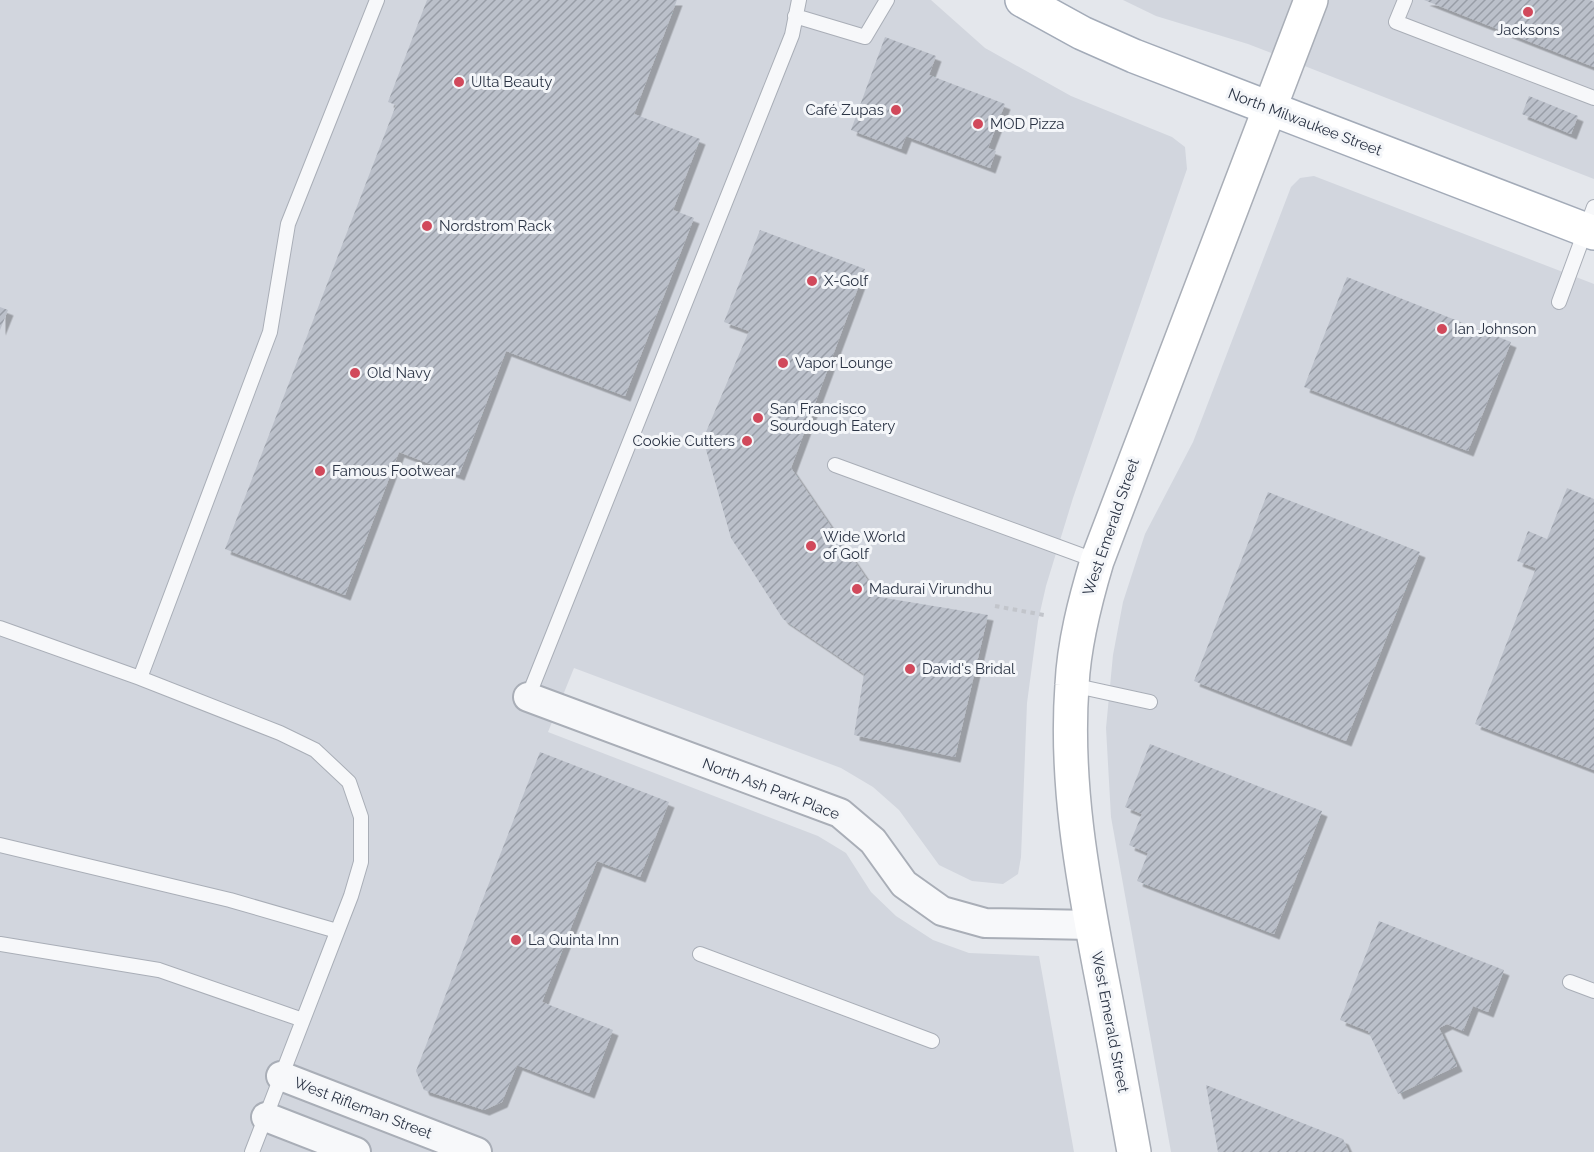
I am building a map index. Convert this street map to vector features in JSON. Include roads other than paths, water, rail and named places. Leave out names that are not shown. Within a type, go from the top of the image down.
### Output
[{"type":"main road","name":"North Milwaukee Street","points":[[1022,0],[1082,33],[1134,56],[1269,108],[1592,223]]},
{"type":"main road","name":"West Emerald Street","points":[[1134,1152],[1076,828],[1071,762],[1072,685],[1084,607],[1097,561],[1311,0]]},
{"type":"street","name":"North Ash Park Place","points":[[528,697],[840,813],[873,842],[904,884],[942,911],[985,923],[1092,925]]},
{"type":"street","name":"West Rifleman Street","points":[[281,1076],[477,1152]]},
{"type":"street","points":[[266,1117],[356,1152]]},
{"type":"lane","points":[[140,678],[270,332],[288,224],[376,0]]},
{"type":"lane","points":[[528,697],[792,34],[799,0]]},
{"type":"lane","points":[[795,16],[865,38],[887,0]]},
{"type":"lane","points":[[1405,0],[1396,22],[1594,98]]},
{"type":"lane","points":[[1559,302],[1592,223]]},
{"type":"lane","points":[[835,465],[1097,561]]},
{"type":"lane","points":[[0,628],[140,678],[280,733],[315,750],[349,782],[361,817],[361,862],[337,931],[252,1152]]},
{"type":"lane","points":[[1072,685],[1150,702]]},
{"type":"lane","points":[[0,846],[220,897],[337,931]]},
{"type":"lane","points":[[0,944],[159,970],[303,1020]]},
{"type":"lane","points":[[700,954],[932,1041]]},
{"type":"lane","points":[[1570,982],[1594,991]]},
{"type":"place","name":"Jacksons","points":[[1528,12]]},
{"type":"place","name":"Ulta Beauty","points":[[459,82]]},
{"type":"place","name":"Café Zupas","points":[[896,110]]},
{"type":"place","name":"MOD Pizza","points":[[978,124]]},
{"type":"place","name":"Nordstrom Rack","points":[[427,226]]},
{"type":"place","name":"X-Golf","points":[[812,281]]},
{"type":"place","name":"Ian Johnson","points":[[1442,329]]},
{"type":"place","name":"Vapor Lounge","points":[[783,363]]},
{"type":"place","name":"Old Navy","points":[[355,373]]},
{"type":"place","name":"San Francisco Sourdough Eatery","points":[[758,418]]},
{"type":"place","name":"Cookie Cutters","points":[[747,441]]},
{"type":"place","name":"Famous Footwear","points":[[320,471]]},
{"type":"place","name":"Wide World of Golf","points":[[811,546]]},
{"type":"place","name":"Madurai Virundhu","points":[[857,589]]},
{"type":"place","name":"David's Bridal","points":[[910,669]]},
{"type":"place","name":"La Quinta Inn","points":[[516,940]]}]
